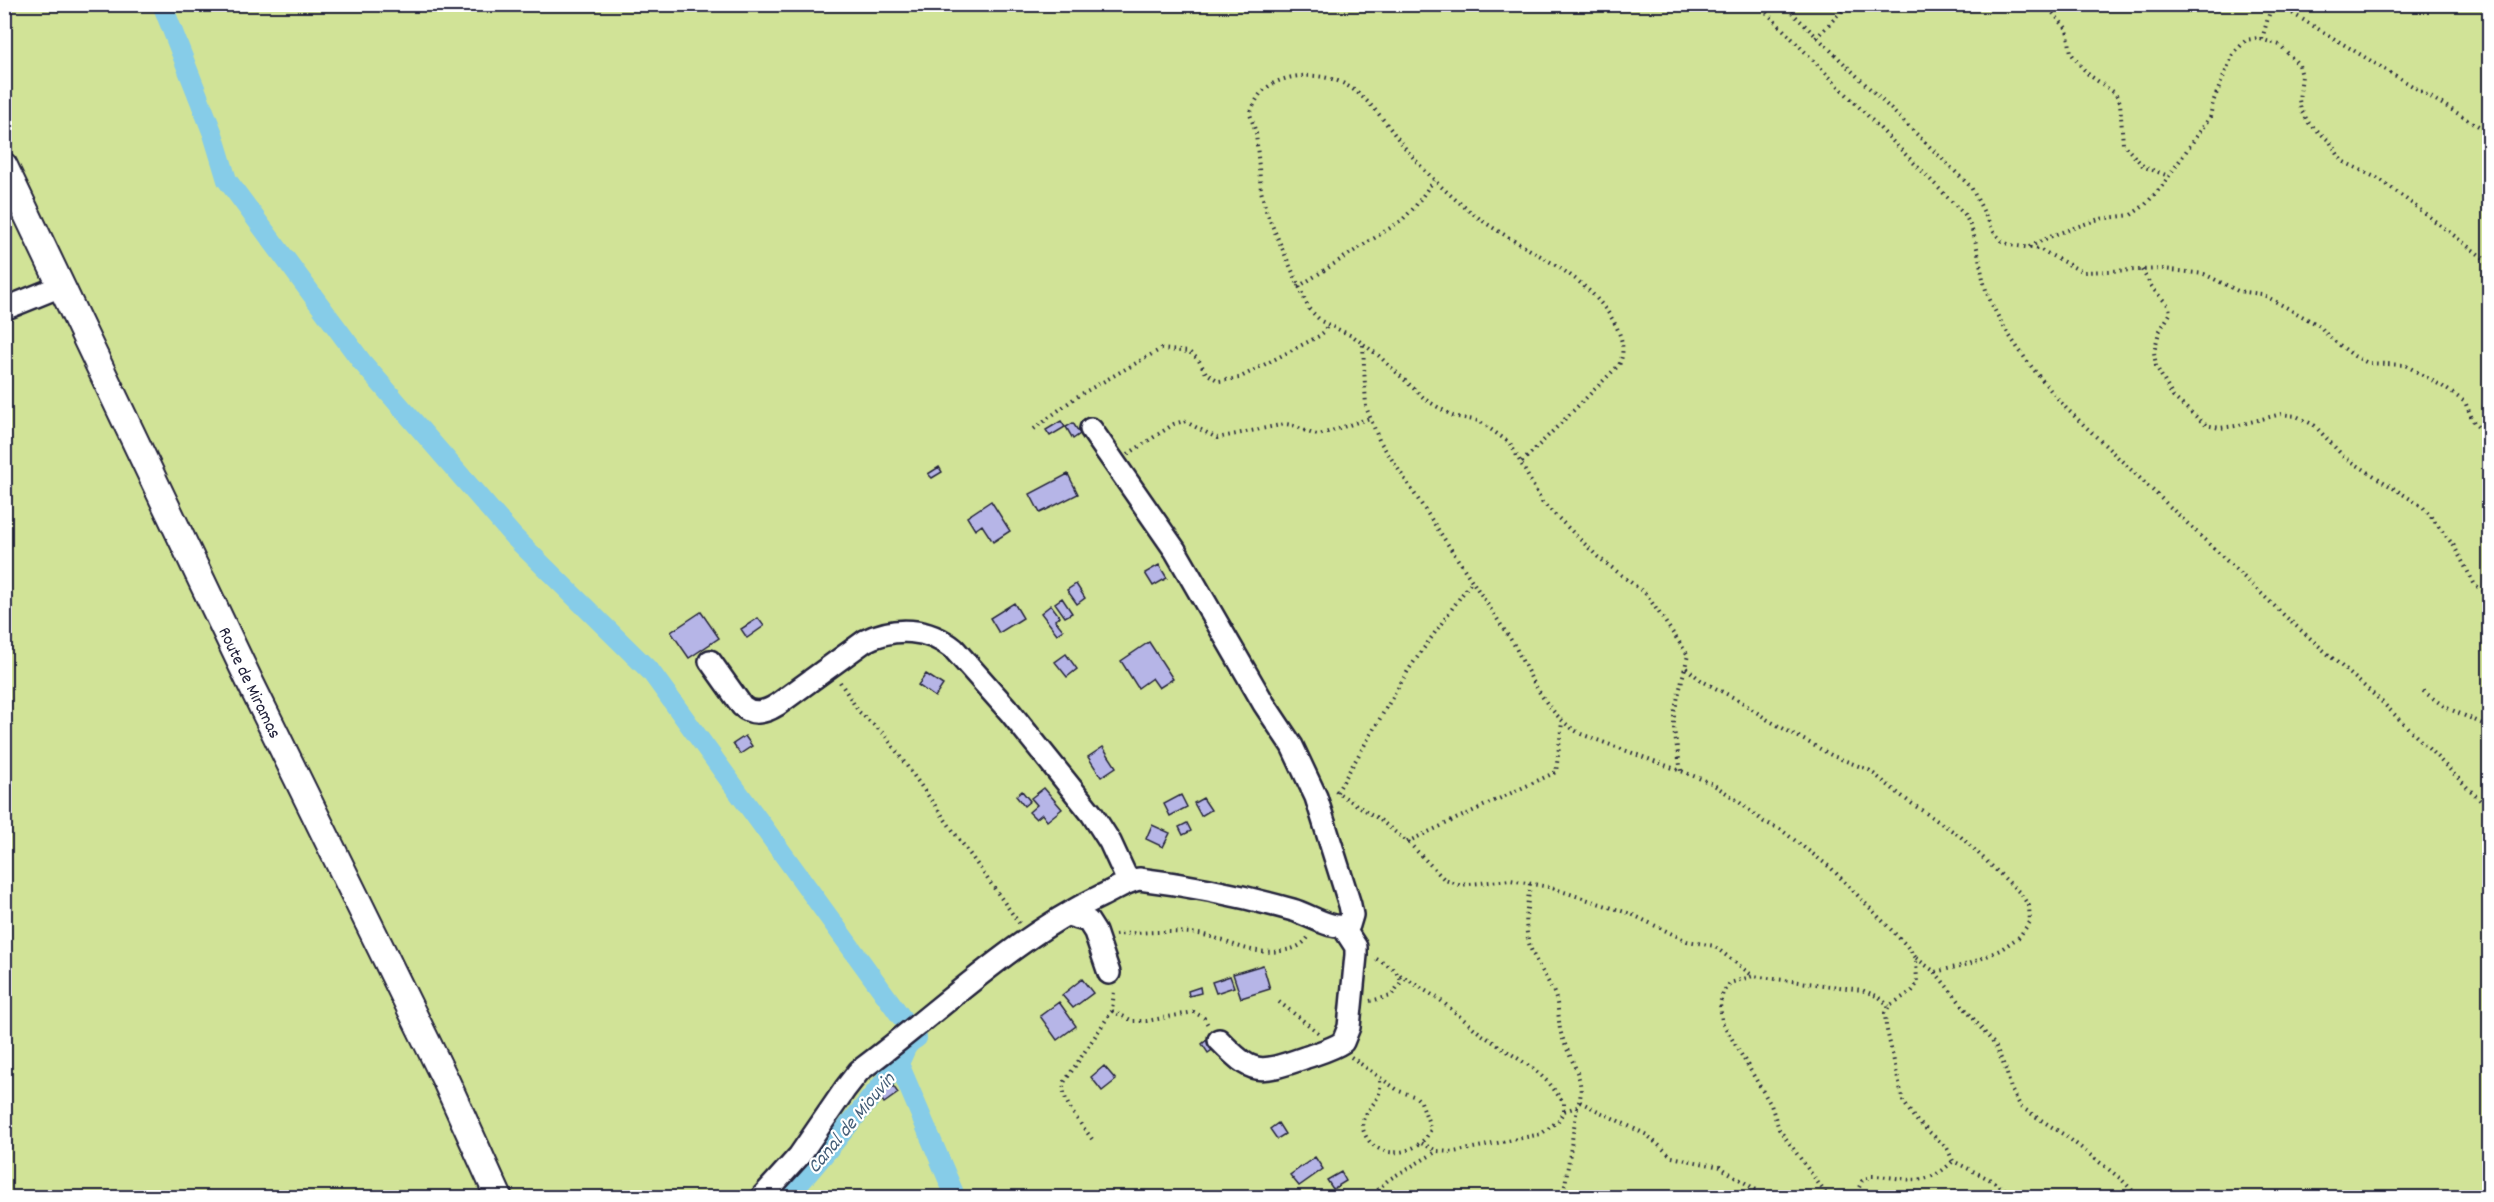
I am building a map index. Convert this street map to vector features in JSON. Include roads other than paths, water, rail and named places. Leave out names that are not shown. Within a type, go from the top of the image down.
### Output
[{"type":"main road","name":"Route de Miramas","points":[[4,166],[249,680],[441,1070],[499,1197]]},
{"type":"street","points":[[4,309],[61,286]]},
{"type":"street","points":[[761,1197],[799,1156],[859,1071],[974,979],[1030,939],[1128,881],[1139,879],[1222,892],[1315,918],[1330,925],[1343,927],[1349,925],[1352,915],[1306,772],[1175,550],[1091,429]]},
{"type":"street","points":[[710,661],[742,706],[754,712],[770,710],[865,641],[891,632],[931,634],[944,640],[1010,712],[1092,814],[1110,842],[1128,881]]},
{"type":"street","points":[[1068,915],[1088,921],[1097,938],[1109,973]]},
{"type":"street","points":[[1219,1040],[1241,1062],[1261,1070],[1283,1065],[1337,1046],[1346,1038],[1356,947],[1343,927]]},
{"type":"waterway","points":[[162,4],[213,134],[227,180],[362,362],[513,536],[651,672],[902,1018]]},
{"type":"waterway","name":"Canal de Miouvin","points":[[787,1198],[896,1067],[909,1044],[917,1038]]},
{"type":"waterway","points":[[899,1064],[956,1198]]}]
